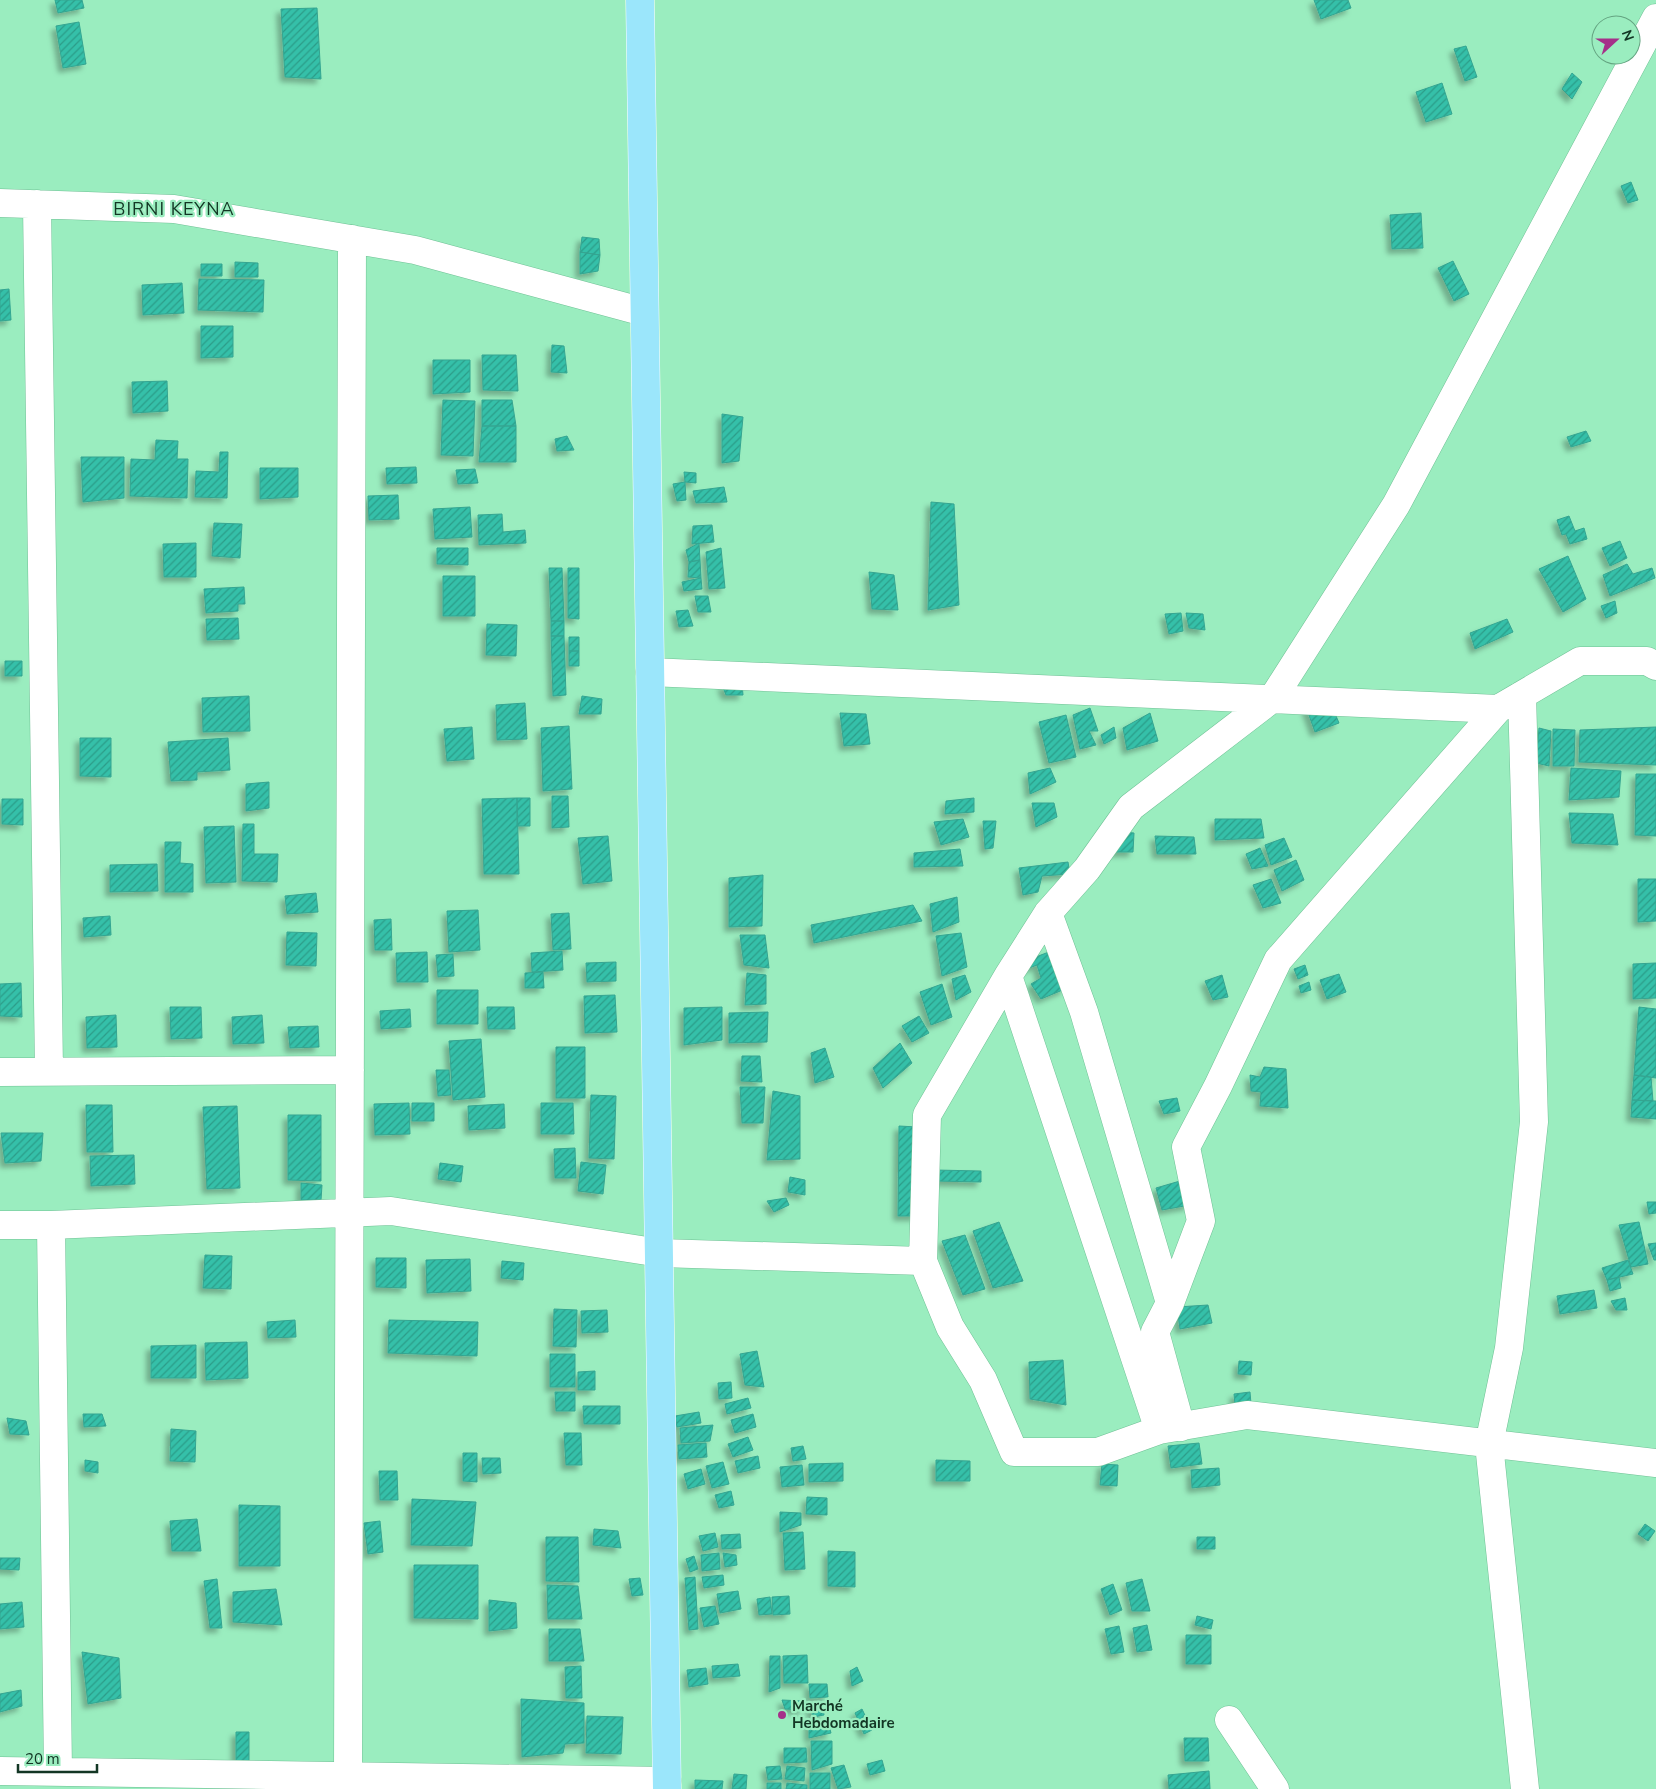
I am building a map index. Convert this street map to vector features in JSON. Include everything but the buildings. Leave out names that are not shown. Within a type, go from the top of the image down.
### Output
[{"type":"highway","points":[[640,0],[667,1785]]},
{"type":"street","points":[[1656,18],[1396,505],[1273,698],[1131,807],[1087,869],[1048,913],[1008,976],[927,1115],[923,1261],[950,1327],[983,1380],[1014,1452],[1098,1452],[1170,1428],[1247,1415],[1656,1462]]},
{"type":"street","points":[[0,203],[174,209],[352,239],[415,250],[644,312]]},
{"type":"street","points":[[37,204],[49,1071]]},
{"type":"street","points":[[348,1776],[352,239]]},
{"type":"street","points":[[1170,1428],[1155,1332],[1170,1303],[1201,1221],[1186,1147],[1218,1086],[1278,960],[1498,709],[1580,661],[1653,661]]},
{"type":"street","points":[[650,672],[1498,709]]},
{"type":"street","points":[[1522,695],[1534,1122],[1509,1348],[1489,1444],[1525,1789]]},
{"type":"street","points":[[1048,913],[1084,1012],[1170,1303]]},
{"type":"street","points":[[1008,976],[1170,1428]]},
{"type":"street","points":[[0,1072],[350,1070]]},
{"type":"street","points":[[0,1225],[391,1211],[660,1253],[923,1261]]},
{"type":"street","points":[[51,1224],[58,1772]]},
{"type":"street","points":[[1229,1720],[1276,1789]]},
{"type":"street","points":[[0,1772],[348,1776],[667,1785]]},
{"type":"place","name":"Marché Hebdomadaire","points":[[782,1715]]},
{"type":"district","name":"BIRNI KEYNA","points":[[174,209]]}]
